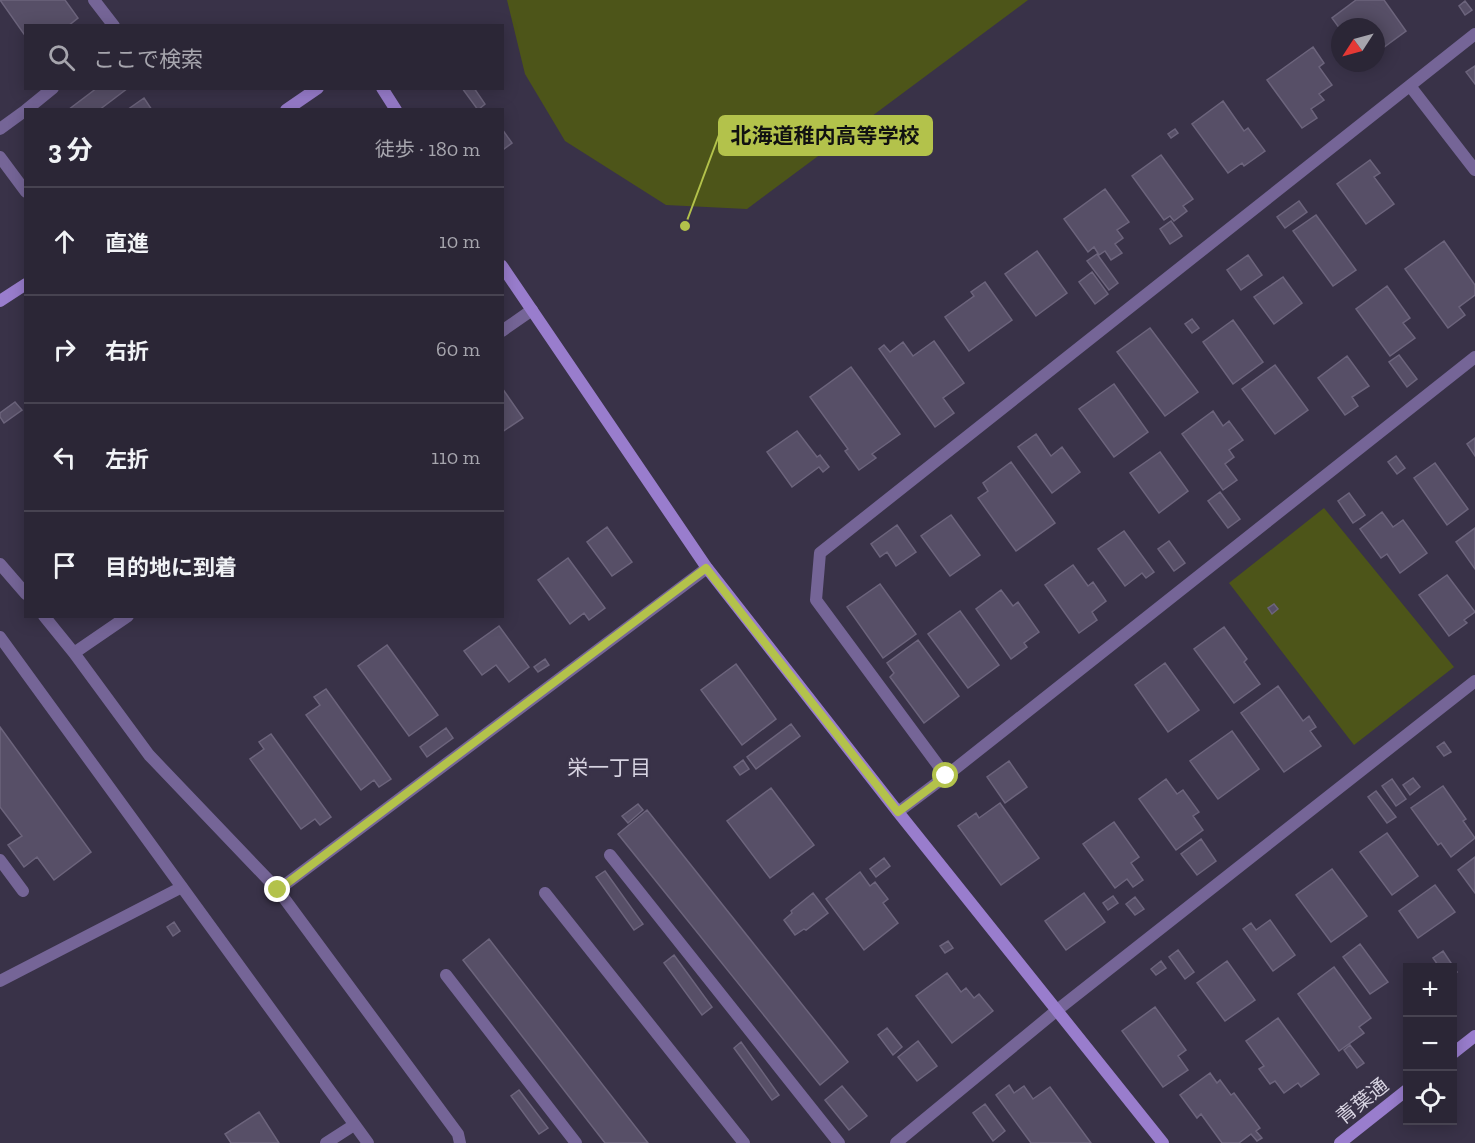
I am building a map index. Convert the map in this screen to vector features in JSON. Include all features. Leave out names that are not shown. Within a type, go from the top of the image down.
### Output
[{"type":"street","points":[[94,0],[112,24]]},
{"type":"street","points":[[946,776],[816,600],[820,553],[1475,34]]},
{"type":"street","points":[[1410,86],[1475,170]]},
{"type":"street","points":[[28,108],[51,90]]},
{"type":"street","points":[[289,108],[315,90]]},
{"type":"street","points":[[383,90],[395,108]]},
{"type":"street","points":[[0,129],[24,111]]},
{"type":"street","points":[[0,158],[24,189]]},
{"type":"street","points":[[504,269],[706,568],[1163,1143]]},
{"type":"street","points":[[0,301],[24,285]]},
{"type":"street","points":[[504,330],[532,310]]},
{"type":"street","points":[[898,812],[1475,357]]},
{"type":"street","points":[[0,564],[24,592]]},
{"type":"street","points":[[278,890],[706,568]]},
{"type":"street","points":[[46,618],[149,755],[278,890],[458,1134],[460,1143]]},
{"type":"street","points":[[74,653],[125,618]]},
{"type":"street","points":[[0,637],[368,1143]]},
{"type":"street","points":[[896,1143],[1056,1011],[1475,681]]},
{"type":"street","points":[[610,855],[839,1143]]},
{"type":"street","points":[[0,860],[23,891]]},
{"type":"street","points":[[0,981],[182,887]]},
{"type":"street","points":[[545,893],[744,1143]]},
{"type":"street","points":[[446,975],[576,1143]]},
{"type":"street","points":[[1457,1050],[1475,1036]]},
{"type":"street","name":"青葉通","points":[[1340,1143],[1403,1092]]},
{"type":"street","points":[[326,1143],[354,1125]]},
{"type":"green space","points":[[507,0],[1028,0],[747,209],[666,205],[565,141],[525,74]]},
{"type":"green space","points":[[1324,508],[1454,667],[1354,745],[1229,583]]},
{"type":"building","points":[[0,0],[65,0],[78,18],[70,24],[24,24],[24,34]]},
{"type":"building","points":[[1356,0],[1384,0],[1406,31],[1385,46],[1385,18],[1332,18]]},
{"type":"building","points":[[1465,1],[1472,10],[1465,15],[1459,6]]},
{"type":"building","points":[[1313,47],[1324,63],[1319,67],[1332,85],[1319,94],[1324,100],[1311,109],[1317,118],[1302,128],[1267,80]]},
{"type":"building","points":[[1475,66],[1475,84],[1466,72]]},
{"type":"building","points":[[94,90],[125,90],[102,108],[71,108]]},
{"type":"building","points":[[463,90],[475,90],[485,104],[477,108]]},
{"type":"building","points":[[144,98],[151,108],[130,108]]},
{"type":"building","points":[[1223,101],[1244,131],[1248,128],[1265,151],[1244,166],[1242,163],[1228,173],[1192,124]]},
{"type":"building","points":[[1175,129],[1178,133],[1171,138],[1168,134]]},
{"type":"building","points":[[504,132],[512,143],[504,149]]},
{"type":"building","points":[[1161,155],[1193,199],[1183,206],[1187,211],[1174,221],[1170,216],[1164,220],[1132,176]]},
{"type":"building","points":[[1370,160],[1380,173],[1374,177],[1394,204],[1366,224],[1337,184]]},
{"type":"building","points":[[1105,189],[1129,222],[1117,230],[1123,238],[1115,244],[1122,253],[1111,260],[1105,251],[1099,255],[1094,247],[1088,252],[1064,219]]},
{"type":"building","points":[[1299,201],[1307,212],[1285,228],[1277,217]]},
{"type":"building","points":[[1316,215],[1356,270],[1333,286],[1293,231]]},
{"type":"building","points":[[1171,221],[1182,236],[1170,244],[1160,229]]},
{"type":"building","points":[[1444,241],[1475,285],[1475,295],[1459,307],[1465,315],[1448,328],[1405,269]]},
{"type":"building","points":[[1037,251],[1067,293],[1036,316],[1005,274]]},
{"type":"building","points":[[1097,254],[1118,283],[1109,290],[1087,261]]},
{"type":"building","points":[[1248,255],[1262,275],[1241,290],[1227,270]]},
{"type":"building","points":[[1092,272],[1108,294],[1095,304],[1079,282]]},
{"type":"building","points":[[1283,277],[1302,303],[1274,324],[1254,297]]},
{"type":"building","points":[[985,282],[1012,320],[969,351],[945,317],[974,296],[971,292]]},
{"type":"building","points":[[1387,286],[1410,318],[1403,323],[1415,338],[1390,356],[1356,309]]},
{"type":"building","points":[[1192,319],[1199,328],[1192,333],[1185,324]]},
{"type":"building","points":[[1233,320],[1263,362],[1233,384],[1203,342]]},
{"type":"building","points":[[1150,328],[1198,392],[1165,416],[1117,352]]},
{"type":"building","points":[[934,341],[964,383],[943,398],[954,413],[935,427],[879,349],[884,345],[890,352],[903,342],[913,356]]},
{"type":"building","points":[[1399,355],[1417,379],[1407,387],[1389,362]]},
{"type":"building","points":[[1347,356],[1369,386],[1352,397],[1358,406],[1345,415],[1318,378]]},
{"type":"building","points":[[1275,365],[1308,410],[1275,434],[1242,389]]},
{"type":"building","points":[[851,367],[900,434],[872,454],[876,458],[859,470],[845,451],[848,449],[810,397]]},
{"type":"building","points":[[1114,384],[1148,432],[1114,457],[1079,409]]},
{"type":"building","points":[[504,391],[523,418],[504,431]]},
{"type":"building","points":[[15,402],[22,410],[4,423],[0,413]]},
{"type":"building","points":[[1213,411],[1223,426],[1229,421],[1243,440],[1229,450],[1234,457],[1225,464],[1237,480],[1223,490],[1182,434]]},
{"type":"building","points":[[797,431],[817,457],[820,455],[829,467],[823,472],[819,467],[792,487],[767,452]]},
{"type":"building","points":[[1036,434],[1051,456],[1062,447],[1080,472],[1052,493],[1018,447]]},
{"type":"building","points":[[1475,438],[1475,456],[1467,444]]},
{"type":"building","points":[[1160,452],[1188,491],[1159,513],[1130,473]]},
{"type":"building","points":[[1396,456],[1405,468],[1397,474],[1388,462]]},
{"type":"building","points":[[1011,462],[1055,523],[1016,551],[978,498],[988,491],[983,483]]},
{"type":"building","points":[[1435,463],[1468,509],[1447,525],[1414,478]]},
{"type":"building","points":[[1220,492],[1240,519],[1228,528],[1208,501]]},
{"type":"building","points":[[1349,493],[1365,515],[1353,523],[1338,501]]},
{"type":"building","points":[[1382,512],[1393,527],[1403,520],[1427,553],[1400,573],[1387,554],[1381,558],[1360,529]]},
{"type":"building","points":[[951,515],[980,555],[950,576],[921,536]]},
{"type":"building","points":[[897,525],[916,552],[896,566],[887,552],[880,557],[871,544]]},
{"type":"building","points":[[607,527],[632,562],[612,576],[587,542]]},
{"type":"building","points":[[1475,528],[1475,569],[1456,542]]},
{"type":"building","points":[[1124,531],[1154,572],[1146,578],[1142,573],[1125,586],[1098,549]]},
{"type":"building","points":[[1169,541],[1185,563],[1174,571],[1158,549]]},
{"type":"building","points":[[568,558],[605,608],[589,620],[584,613],[570,624],[538,580]]},
{"type":"building","points":[[1073,565],[1088,586],[1093,582],[1106,601],[1092,612],[1097,620],[1079,633],[1045,585]]},
{"type":"building","points":[[1447,575],[1475,612],[1464,620],[1467,623],[1449,636],[1419,595]]},
{"type":"building","points":[[880,584],[916,634],[883,658],[847,607]]},
{"type":"building","points":[[1001,590],[1013,606],[1018,602],[1039,632],[1024,643],[1027,647],[1011,659],[976,609]]},
{"type":"building","points":[[1274,604],[1278,609],[1272,614],[1268,608]]},
{"type":"building","points":[[960,611],[999,665],[968,688],[928,634]]},
{"type":"building","points":[[499,626],[529,667],[509,682],[496,665],[482,675],[464,651]]},
{"type":"building","points":[[1224,627],[1247,659],[1244,662],[1260,684],[1234,703],[1194,649]]},
{"type":"building","points":[[918,640],[959,696],[924,723],[890,677],[894,673],[887,663]]},
{"type":"building","points":[[387,645],[438,715],[409,736],[358,666]]},
{"type":"building","points":[[545,659],[549,665],[538,672],[534,667]]},
{"type":"building","points":[[1165,663],[1199,710],[1168,732],[1135,685]]},
{"type":"building","points":[[736,664],[776,719],[742,745],[701,690]]},
{"type":"building","points":[[1278,686],[1303,721],[1309,716],[1316,727],[1310,731],[1321,746],[1284,772],[1241,713]]},
{"type":"building","points":[[326,689],[391,779],[379,787],[374,780],[361,790],[306,715],[320,705],[314,697]]},
{"type":"building","points":[[791,724],[800,736],[756,769],[747,757]]},
{"type":"building","points":[[0,727],[91,852],[54,880],[37,857],[24,867],[8,845],[22,836],[0,807]]},
{"type":"building","points":[[446,728],[453,738],[427,757],[420,747]]},
{"type":"building","points":[[1232,731],[1259,769],[1218,799],[1190,761]]},
{"type":"building","points":[[271,734],[331,817],[320,825],[315,819],[301,829],[250,759],[264,749],[259,742]]},
{"type":"building","points":[[1444,742],[1451,752],[1444,756],[1437,747]]},
{"type":"building","points":[[743,760],[749,769],[740,775],[734,767]]},
{"type":"building","points":[[1009,761],[1027,787],[1005,803],[987,777]]},
{"type":"building","points":[[1413,778],[1420,787],[1410,795],[1403,785]]},
{"type":"building","points":[[1166,779],[1177,794],[1183,790],[1199,812],[1193,816],[1203,830],[1176,850],[1139,799]]},
{"type":"building","points":[[1392,779],[1406,799],[1396,806],[1382,786]]},
{"type":"building","points":[[1443,786],[1466,819],[1463,821],[1475,838],[1451,857],[1441,843],[1438,845],[1411,808]]},
{"type":"building","points":[[771,788],[814,845],[770,878],[727,821]]},
{"type":"building","points":[[1376,791],[1396,817],[1387,823],[1368,797]]},
{"type":"building","points":[[1000,803],[1039,858],[1001,885],[958,826],[976,813],[979,818]]},
{"type":"building","points":[[638,804],[643,810],[628,823],[622,816]]},
{"type":"building","points":[[647,810],[848,1062],[820,1085],[618,834]]},
{"type":"building","points":[[1114,822],[1139,857],[1131,863],[1143,880],[1133,887],[1127,879],[1115,888],[1083,844]]},
{"type":"building","points":[[1387,833],[1418,876],[1392,895],[1360,852]]},
{"type":"building","points":[[1201,839],[1216,861],[1197,875],[1181,854]]},
{"type":"building","points":[[1475,857],[1475,893],[1458,870]]},
{"type":"building","points":[[884,858],[890,866],[876,877],[870,869]]},
{"type":"building","points":[[1332,869],[1367,916],[1331,942],[1296,895]]},
{"type":"building","points":[[605,871],[643,924],[634,930],[596,877]]},
{"type":"building","points":[[860,872],[870,886],[875,882],[888,899],[883,903],[898,923],[864,950],[826,899]]},
{"type":"building","points":[[1435,885],[1455,912],[1418,938],[1399,911]]},
{"type":"building","points":[[813,893],[828,913],[806,930],[795,935],[784,920],[792,913],[791,911]]},
{"type":"building","points":[[1084,893],[1105,922],[1066,950],[1045,921]]},
{"type":"building","points":[[1113,896],[1118,903],[1108,910],[1103,903]]},
{"type":"building","points":[[1135,897],[1144,909],[1135,915],[1126,904]]},
{"type":"building","points":[[1270,920],[1295,955],[1273,971],[1243,929],[1251,923],[1256,930]]},
{"type":"building","points":[[174,922],[180,931],[173,936],[167,927]]},
{"type":"building","points":[[489,939],[648,1143],[605,1143],[463,960]]},
{"type":"building","points":[[948,941],[953,948],[945,953],[940,946]]},
{"type":"building","points":[[1360,944],[1388,982],[1370,994],[1343,957]]},
{"type":"building","points":[[1178,950],[1194,972],[1185,979],[1169,957]]},
{"type":"building","points":[[1443,951],[1451,963],[1436,963],[1433,958]]},
{"type":"building","points":[[674,955],[712,1007],[702,1015],[664,963]]},
{"type":"building","points":[[1161,961],[1166,968],[1156,975],[1151,969]]},
{"type":"building","points":[[1227,961],[1255,1000],[1225,1021],[1197,983]]},
{"type":"building","points":[[1334,967],[1371,1018],[1359,1027],[1364,1033],[1339,1051],[1298,994]]},
{"type":"building","points":[[947,973],[961,992],[966,988],[974,998],[979,994],[993,1011],[952,1043],[916,996]]},
{"type":"building","points":[[1155,1007],[1186,1050],[1178,1056],[1188,1070],[1163,1087],[1122,1031]]},
{"type":"building","points":[[1278,1018],[1319,1074],[1301,1087],[1298,1083],[1284,1093],[1275,1081],[1270,1084],[1259,1069],[1264,1066],[1246,1041]]},
{"type":"building","points":[[887,1028],[902,1047],[893,1055],[878,1035]]},
{"type":"building","points":[[918,1041],[937,1066],[917,1081],[898,1057]]},
{"type":"building","points":[[741,1042],[779,1095],[772,1100],[734,1048]]},
{"type":"building","points":[[1350,1045],[1364,1063],[1357,1068],[1344,1050]]},
{"type":"building","points":[[1210,1073],[1217,1083],[1220,1080],[1231,1095],[1234,1093],[1260,1128],[1256,1131],[1262,1138],[1257,1141],[1251,1134],[1239,1143],[1222,1143],[1201,1114],[1197,1118],[1180,1095]]},
{"type":"building","points":[[1009,1085],[1014,1093],[1024,1086],[1033,1099],[1050,1087],[1091,1143],[1031,1143],[996,1095]]},
{"type":"building","points":[[842,1086],[867,1116],[849,1130],[825,1100]]},
{"type":"building","points":[[519,1090],[548,1128],[539,1134],[511,1096]]},
{"type":"building","points":[[985,1104],[1005,1131],[993,1141],[973,1113]]},
{"type":"building","points":[[259,1112],[279,1143],[231,1143],[225,1134]]},
{"type":"place","name":"北海道稚内高等学校","points":[[685,226]]},
{"type":"district","name":"栄一丁目","points":[[609,768]]},
{"type":"route","points":[[278,890],[706,568],[898,812],[946,776]]}]
